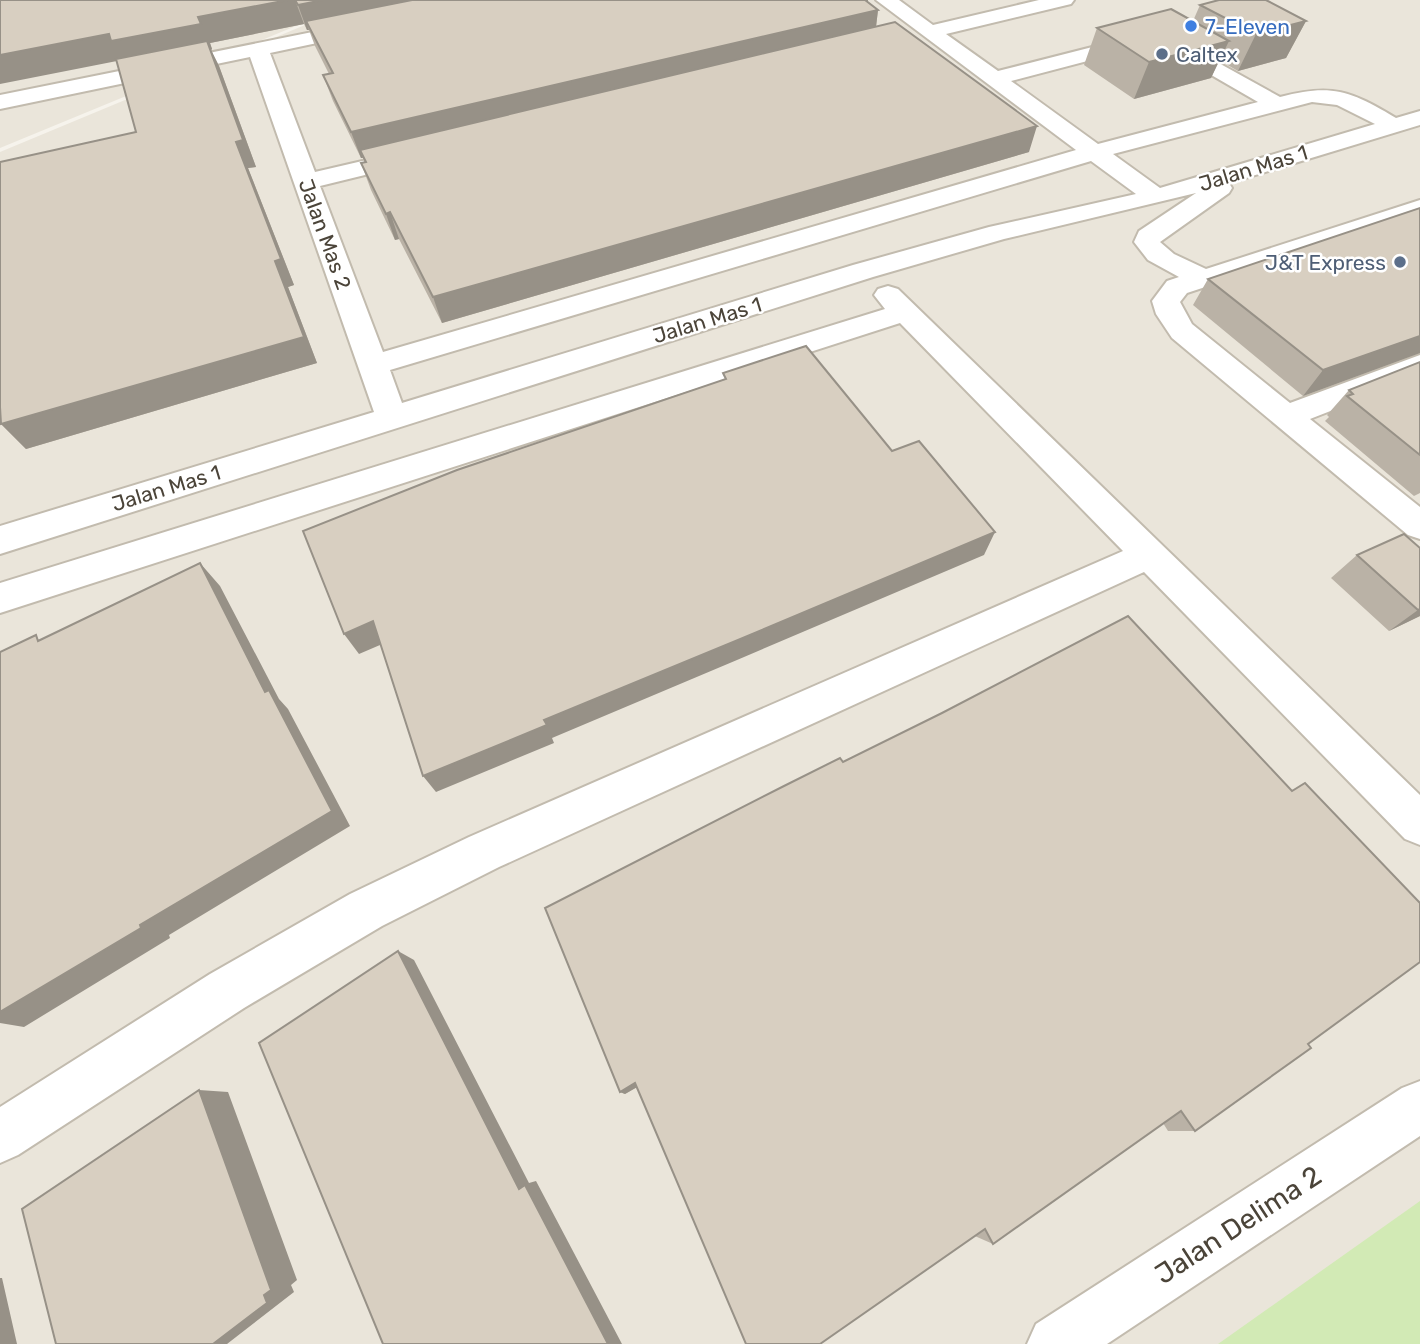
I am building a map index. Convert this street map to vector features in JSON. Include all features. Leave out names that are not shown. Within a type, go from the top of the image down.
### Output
[{"type":"street","points":[[886,0],[1156,197]]},
{"type":"street","points":[[930,32],[1064,0]]},
{"type":"street","points":[[0,102],[378,25]]},
{"type":"street","points":[[994,79],[1159,36],[1277,104]]},
{"type":"street","name":"Jalan Mas 2","points":[[258,49],[392,418]]},
{"type":"street","points":[[373,365],[1095,152],[1312,95],[1332,94],[1348,99],[1394,126]]},
{"type":"street","name":"Jalan Mas 1","points":[[0,540],[863,271],[998,233],[1156,197],[1420,118]]},
{"type":"street","points":[[1334,144],[1420,141]]},
{"type":"street","points":[[306,183],[440,150]]},
{"type":"street","points":[[1190,282],[1157,255],[1147,242],[1148,237],[1248,169]]},
{"type":"street","points":[[1420,208],[1190,282],[1166,300],[1170,314],[1182,331],[1420,526]]},
{"type":"street","points":[[863,271],[1420,824]]},
{"type":"street","points":[[0,598],[905,312]]},
{"type":"street","points":[[1286,416],[1420,365]]},
{"type":"street","points":[[0,1137],[227,991],[366,910],[484,852],[1148,555]]},
{"type":"street","name":"Jalan Delima 2","points":[[1056,1344],[1420,1106]]},
{"type":"shaded area","points":[[0,0],[359,0],[0,148]]},
{"type":"shaded area","points":[[365,0],[1420,0],[1420,1344],[0,1344],[0,152]]},
{"type":"green space","points":[[1420,1201],[1420,1344],[1218,1344]]},
{"type":"building","points":[[0,0],[288,0],[198,17],[201,24],[111,41],[109,34],[0,55]]},
{"type":"building","points":[[295,0],[323,0],[298,5]]},
{"type":"building","points":[[412,0],[865,0],[878,10],[351,132],[323,75],[333,73],[306,21]]},
{"type":"building","points":[[1219,0],[1266,0],[1306,21],[1256,34],[1200,5]]},
{"type":"building","points":[[1171,9],[1229,41],[1149,62],[1097,28]]},
{"type":"building","points":[[895,22],[1037,126],[433,297],[390,212],[386,214],[361,163],[366,162],[360,150]]},
{"type":"building","points":[[207,41],[243,140],[236,142],[281,259],[275,261],[304,337],[1,424],[0,162],[136,132],[116,59]]},
{"type":"building","points":[[1420,208],[1420,336],[1323,370],[1208,279]]},
{"type":"building","points":[[806,346],[892,451],[919,441],[995,532],[544,720],[547,725],[423,776],[373,621],[344,634],[303,531],[457,470],[726,379],[723,373]]},
{"type":"building","points":[[1420,362],[1420,455],[1347,396],[1353,394],[1349,390]]},
{"type":"building","points":[[1404,534],[1420,548],[1418,610],[1357,555]]},
{"type":"building","points":[[200,563],[265,692],[269,690],[332,811],[0,1012],[0,652],[36,635],[38,641]]},
{"type":"building","points":[[1128,616],[1292,791],[1305,783],[1420,903],[1420,962],[1308,1044],[1311,1048],[1195,1131],[1181,1111],[993,1244],[985,1229],[820,1344],[746,1344],[635,1083],[620,1092],[545,908],[840,758],[843,762],[942,713]]},
{"type":"building","points":[[398,951],[519,1189],[525,1185],[608,1344],[383,1344],[259,1043]]},
{"type":"building","points":[[199,1090],[271,1290],[264,1295],[267,1303],[213,1344],[56,1344],[22,1209]]},
{"type":"place","name":"7-Eleven","points":[[1191,26]]},
{"type":"place","name":"Caltex","points":[[1162,54]]},
{"type":"place","name":"J&T Express","points":[[1400,262]]}]
